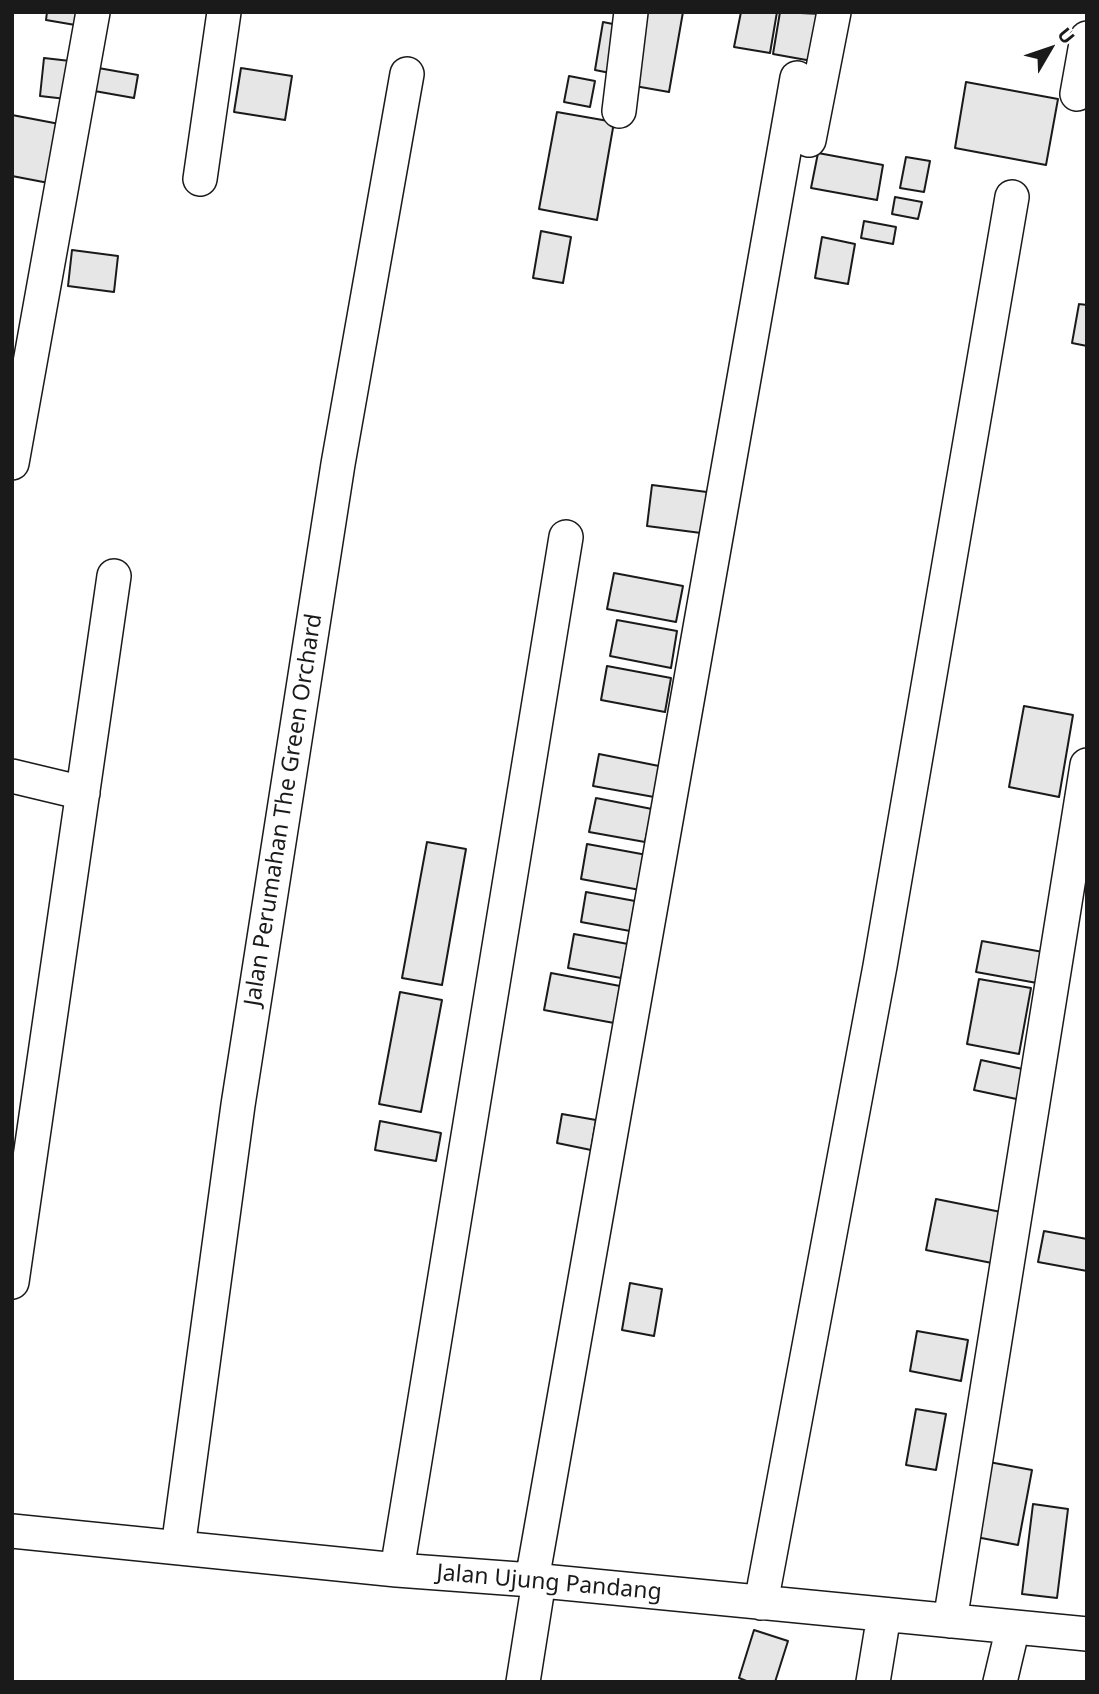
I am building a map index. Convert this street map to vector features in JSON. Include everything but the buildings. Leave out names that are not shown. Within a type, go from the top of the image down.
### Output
[{"type":"street","points":[[12,463],[93,12]]},
{"type":"street","points":[[200,179],[224,12]]},
{"type":"street","points":[[619,111],[631,12]]},
{"type":"street","points":[[784,265],[834,12]]},
{"type":"street","points":[[1077,94],[1087,38]]},
{"type":"street","name":"Jalan Perumahan The Green Orchard","points":[[178,1548],[246,1051],[338,464],[407,74]]},
{"type":"street","points":[[523,1682],[535,1581],[797,78]]},
{"type":"street","points":[[761,1603],[880,966],[1012,197]]},
{"type":"street","points":[[397,1570],[566,537]]},
{"type":"street","points":[[13,1271],[114,576]]},
{"type":"street","points":[[950,1620],[1087,765]]},
{"type":"street","points":[[12,776],[83,793]]},
{"type":"street","name":"Jalan Ujung Pandang","points":[[12,1531],[397,1570],[1087,1634]]},
{"type":"street","points":[[873,1682],[884,1615]]},
{"type":"street","points":[[1000,1682],[1013,1627]]}]
